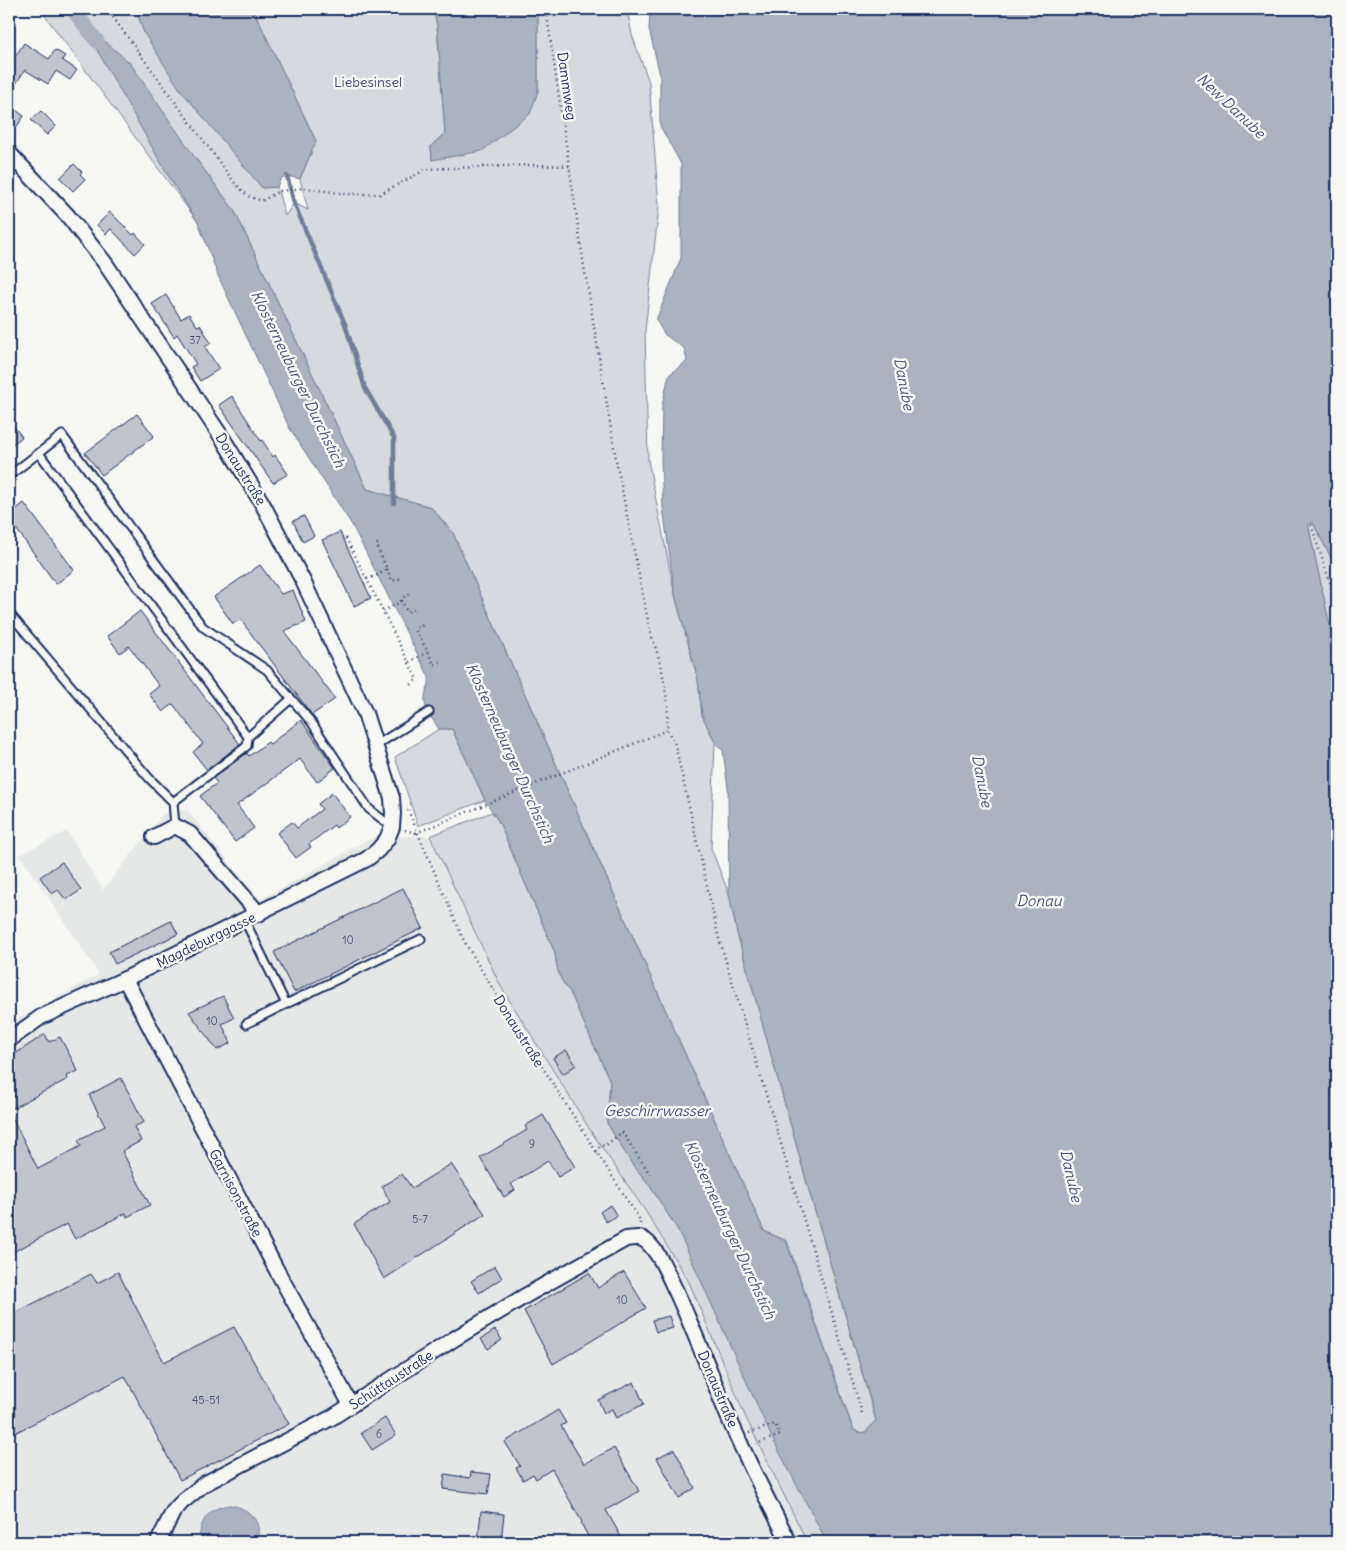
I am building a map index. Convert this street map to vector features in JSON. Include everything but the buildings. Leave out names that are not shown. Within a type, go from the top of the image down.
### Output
[{"type":"street","name":"Donaustraße","points":[[9,153],[68,216],[105,263],[185,381],[254,489],[303,581],[364,713],[392,798],[394,813],[392,827]]},
{"type":"street","points":[[154,837],[175,826],[190,834],[259,914]]},
{"type":"street","name":"Magdeburggasse","points":[[9,1040],[41,1017],[125,979],[367,859],[387,839],[392,827]]},
{"type":"street","name":"Garnisonstraße","points":[[125,979],[276,1269],[351,1405]]},
{"type":"street","name":"Schüttaustraße","points":[[158,1542],[173,1512],[204,1484],[331,1418],[524,1296],[626,1239],[635,1237],[642,1239]]},
{"type":"street","name":"Donaustraße","points":[[642,1239],[658,1257],[682,1303],[752,1469],[789,1542]]},
{"type":"lane","points":[[9,476],[62,435],[203,627],[267,670],[312,723],[369,809],[392,827]]},
{"type":"lane","points":[[39,453],[248,737],[247,746],[173,802]]},
{"type":"lane","points":[[9,613],[149,778],[173,802],[175,826]]},
{"type":"lane","points":[[248,737],[292,699]]},
{"type":"lane","points":[[375,746],[429,712]]},
{"type":"lane","points":[[245,920],[286,1004]]},
{"type":"lane","points":[[246,1024],[421,939]]},
{"type":"path","points":[[107,9],[234,182],[248,196],[262,201],[278,191],[304,188],[347,194],[380,194],[428,169],[530,165],[569,166]]},
{"type":"path","name":"Dammweg","points":[[546,9],[583,260],[618,465],[650,631],[661,664],[668,706],[667,730]]},
{"type":"path","points":[[1311,525],[1337,604]]},
{"type":"path","points":[[346,538],[417,679],[409,687]]},
{"type":"path","points":[[379,543],[376,545],[392,580],[402,578]]},
{"type":"path","points":[[366,579],[378,575],[387,569]]},
{"type":"path","points":[[383,611],[402,601],[402,598],[412,593]]},
{"type":"path","points":[[402,601],[407,612],[417,608]]},
{"type":"path","points":[[423,625],[415,629],[434,665],[443,660]]},
{"type":"path","points":[[409,662],[428,652]]},
{"type":"path","points":[[667,730],[675,744],[718,935],[862,1413]]},
{"type":"path","name":"Donaustraße","points":[[640,1220],[512,1021],[464,941],[416,833],[667,730]]},
{"type":"path","points":[[596,1152],[601,1145],[605,1146],[622,1132],[650,1174]]},
{"type":"path","points":[[751,1432],[775,1424],[780,1436],[754,1445]]},
{"type":"shaded area","points":[[187,810],[260,900],[373,837],[430,836],[500,985],[592,1133],[646,1212],[689,1282],[746,1418],[807,1542],[9,1542],[9,1024],[99,974],[20,855],[67,831],[103,890],[164,813]]},
{"type":"green space","name":"Liebesinsel","points":[[40,9],[136,9],[144,33],[262,188],[277,187],[285,216],[294,203],[308,210],[300,179],[316,141],[253,9],[433,9],[437,25],[445,133],[431,146],[432,160],[538,91],[538,9],[627,9],[632,35],[649,82],[659,206],[645,331],[648,460],[675,595],[698,680],[702,715],[715,742],[711,848],[729,894],[737,933],[876,1421],[866,1432],[859,1433],[853,1429],[787,1241],[764,1231],[453,533],[431,507],[367,489],[234,210],[196,159],[170,179],[198,222]]},
{"type":"green space","points":[[1313,523],[1337,569],[1337,659],[1308,524]]},
{"type":"green space","points":[[439,729],[452,729],[485,800],[418,826],[395,757]]},
{"type":"green space","points":[[492,812],[499,822],[555,953],[561,978],[570,992],[610,1081],[607,1123],[632,1164],[648,1183],[678,1230],[827,1542],[807,1542],[746,1418],[689,1282],[646,1212],[592,1133],[500,985],[430,836]]},
{"type":"water","points":[[136,9],[253,9],[316,141],[300,179],[287,176],[281,178],[277,187],[262,188],[179,88],[144,33]]},
{"type":"water","points":[[433,9],[538,9],[538,91],[530,114],[482,151],[432,160],[431,146],[445,133],[437,25]]},
{"type":"water","points":[[650,9],[1337,9],[1337,569],[1313,523],[1308,524],[1337,659],[1337,1542],[827,1542],[772,1438],[678,1230],[648,1183],[632,1164],[607,1123],[610,1081],[570,992],[561,979],[555,953],[499,822],[485,800],[452,729],[439,729],[428,712],[425,697],[429,677],[352,525],[289,427],[219,278],[198,222],[170,179],[97,50],[87,26],[130,63],[196,159],[234,210],[367,489],[431,507],[453,533],[764,1231],[786,1241],[853,1429],[859,1433],[866,1432],[876,1420],[737,933],[729,894],[728,788],[723,751],[715,742],[702,715],[698,680],[675,595],[663,508],[661,459],[662,405],[669,375],[687,361],[684,348],[665,335],[656,320],[681,258],[681,164],[660,126],[660,75],[649,29]]},
{"type":"water","points":[[230,1505],[243,1509],[253,1517],[259,1528],[259,1542],[200,1542],[201,1528],[206,1517],[216,1509]]},
{"type":"waterway","name":"Klosterneuburger Durchstich","points":[[72,9],[97,41]]},
{"type":"waterway","points":[[287,176],[294,203],[345,324],[365,388],[394,438],[394,503]]},
{"type":"water label","name":"New Danube","points":[[1231,106]]},
{"type":"water label","name":"Danube","points":[[904,384]]},
{"type":"water label","name":"Danube","points":[[982,781]]},
{"type":"water label","name":"Donau","points":[[1039,901]]},
{"type":"water label","name":"Geschirrwasser","points":[[657,1111]]},
{"type":"water label","name":"Danube","points":[[1071,1176]]}]
